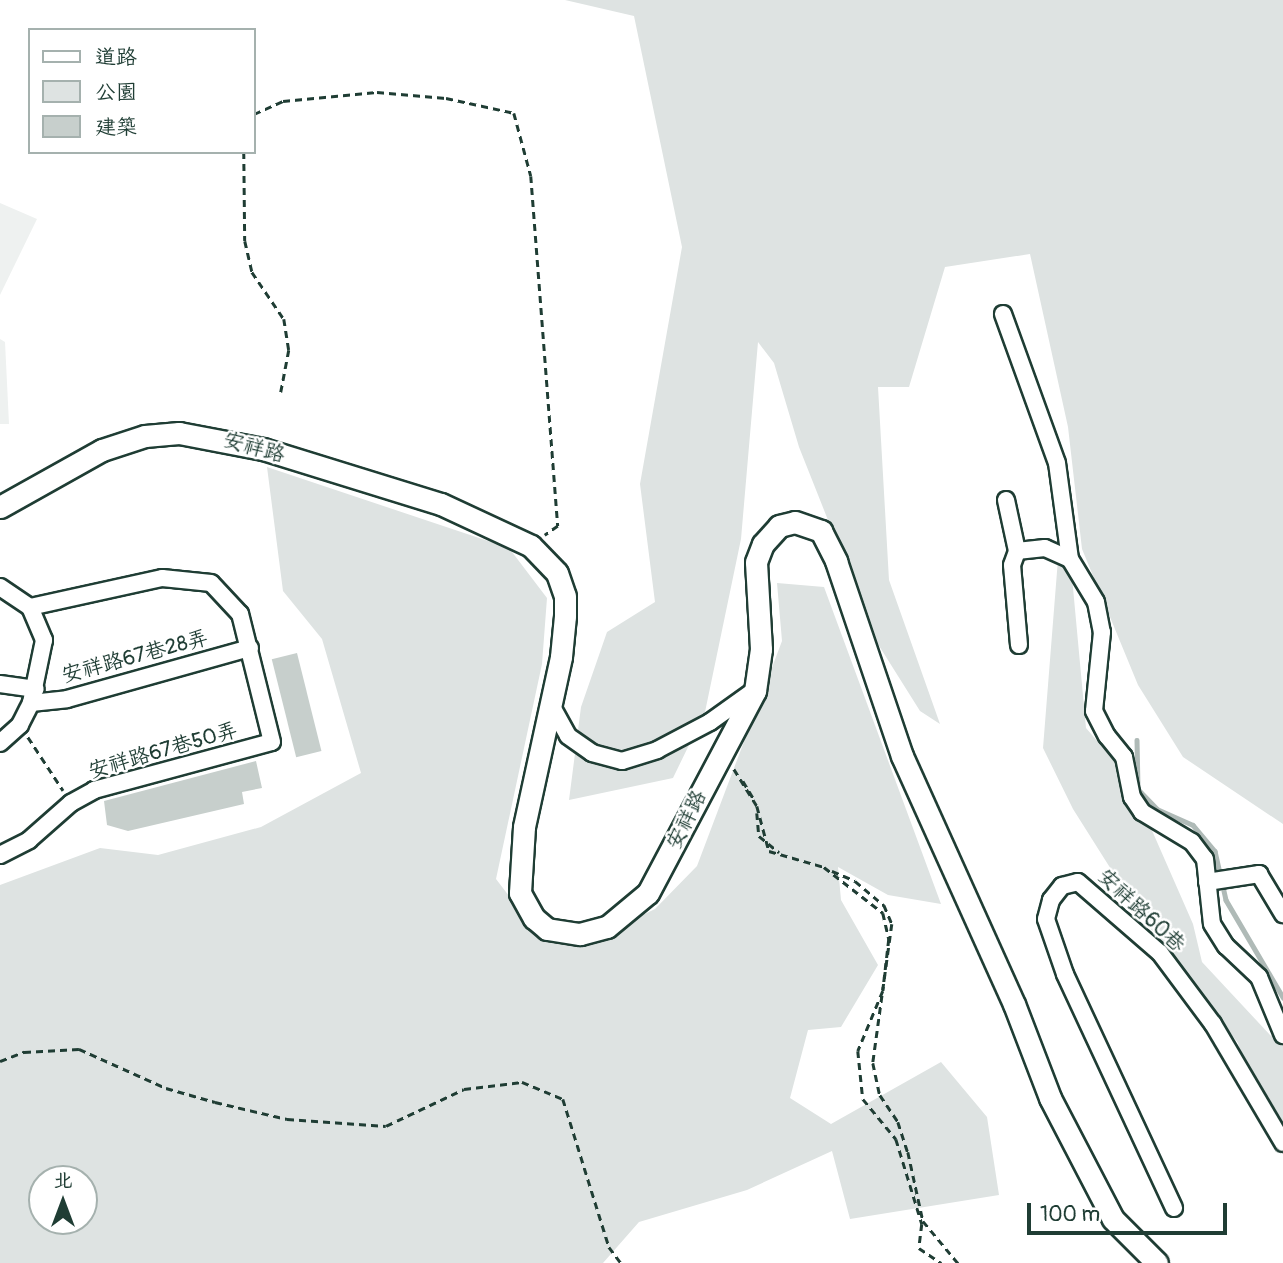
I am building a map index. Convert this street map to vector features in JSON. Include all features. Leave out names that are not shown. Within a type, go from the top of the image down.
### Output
[{"type":"street","points":[[1003,314],[1057,463],[1070,559],[1096,602],[1102,632],[1094,711],[1124,757],[1137,804],[1192,842],[1205,859],[1212,924],[1226,946],[1259,977],[1283,1035]]},
{"type":"street","name":"安祥路","points":[[0,507],[102,450],[145,436],[179,433],[263,449],[441,504],[531,546],[556,573],[565,596],[561,657],[519,872],[525,905],[555,933],[590,934],[629,911],[648,894],[725,754],[754,691],[761,649],[756,562],[763,544],[779,526],[810,524],[821,531],[830,545],[902,756],[1014,1004],[1050,1098],[1113,1219],[1157,1263]]},
{"type":"street","points":[[1006,500],[1017,551],[1012,565],[1019,645]]},
{"type":"street","points":[[1017,551],[1045,548],[1070,559]]},
{"type":"street","points":[[30,607],[162,578],[192,578],[211,583],[227,597],[240,614],[250,648]]},
{"type":"street","points":[[0,587],[30,607],[44,640],[33,696],[20,725],[0,743]]},
{"type":"street","name":"安祥路67巷28弄","points":[[0,684],[33,696],[67,699],[250,648]]},
{"type":"street","name":"安祥路67巷50弄","points":[[0,855],[29,840],[71,803],[94,790],[272,743],[250,648]]},
{"type":"street","points":[[551,705],[568,736],[592,753],[622,761],[689,733],[754,691]]},
{"type":"street","points":[[1208,882],[1259,874],[1283,914]]},
{"type":"street","name":"安祥路60巷","points":[[1174,1208],[1057,951],[1046,919],[1051,900],[1062,886],[1078,882],[1160,953],[1213,1024],[1283,1143]]},
{"type":"path","points":[[256,113],[283,101],[377,92],[446,98],[514,113],[531,176],[558,526],[531,546]]},
{"type":"path","points":[[244,154],[245,241],[252,272],[284,319],[289,350],[281,392]]},
{"type":"path","points":[[20,725],[71,803]]},
{"type":"path","points":[[725,754],[757,806],[769,851],[824,867],[883,913],[889,939],[883,991],[858,1051],[863,1099],[896,1139],[922,1224],[919,1248],[941,1263]]},
{"type":"path","points":[[725,754],[755,800],[759,836],[780,853],[855,881],[884,905],[892,924],[891,962],[873,1038],[873,1063],[880,1095],[898,1122],[908,1152],[923,1221],[958,1263]]},
{"type":"path","points":[[0,1060],[24,1052],[79,1049],[166,1088],[215,1102],[287,1119],[387,1126],[464,1089],[522,1083],[563,1099],[608,1247],[621,1263]]},
{"type":"shaded area","points":[[0,203],[37,219],[0,295]]},
{"type":"shaded area","points":[[0,339],[5,342],[9,424],[0,424]]},
{"type":"green space","points":[[565,0],[1283,0],[1283,824],[1183,757],[1138,685],[1082,549],[1068,427],[1030,254],[945,267],[909,387],[878,387],[889,580],[940,724],[920,711],[876,641],[799,447],[774,363],[758,342],[741,539],[705,712],[673,778],[569,800],[581,707],[607,632],[655,602],[640,484],[682,247],[634,16]]},
{"type":"green space","points":[[267,467],[509,548],[547,598],[542,664],[496,879],[540,936],[585,943],[655,909],[697,866],[782,641],[777,583],[824,587],[941,904],[888,895],[838,867],[841,900],[878,965],[841,1027],[808,1030],[790,1098],[831,1124],[941,1062],[987,1117],[999,1195],[850,1219],[832,1151],[747,1190],[639,1222],[603,1263],[0,1263],[0,885],[100,848],[158,855],[261,827],[361,773],[322,639],[283,591]]},
{"type":"green space","points":[[1058,559],[1072,577],[1086,728],[1129,778],[1193,924],[1202,962],[1271,1036],[1283,1021],[1283,1150],[1249,1084],[1238,1043],[1138,912],[1073,809],[1043,748]]},
{"type":"building","points":[[297,653],[321,751],[296,757],[272,659]]},
{"type":"building","points":[[256,761],[262,788],[242,792],[244,804],[128,831],[107,825],[104,801]]},
{"type":"waterway","points":[[1137,740],[1138,789],[1157,809],[1193,825],[1215,851],[1226,900],[1283,997]]}]
